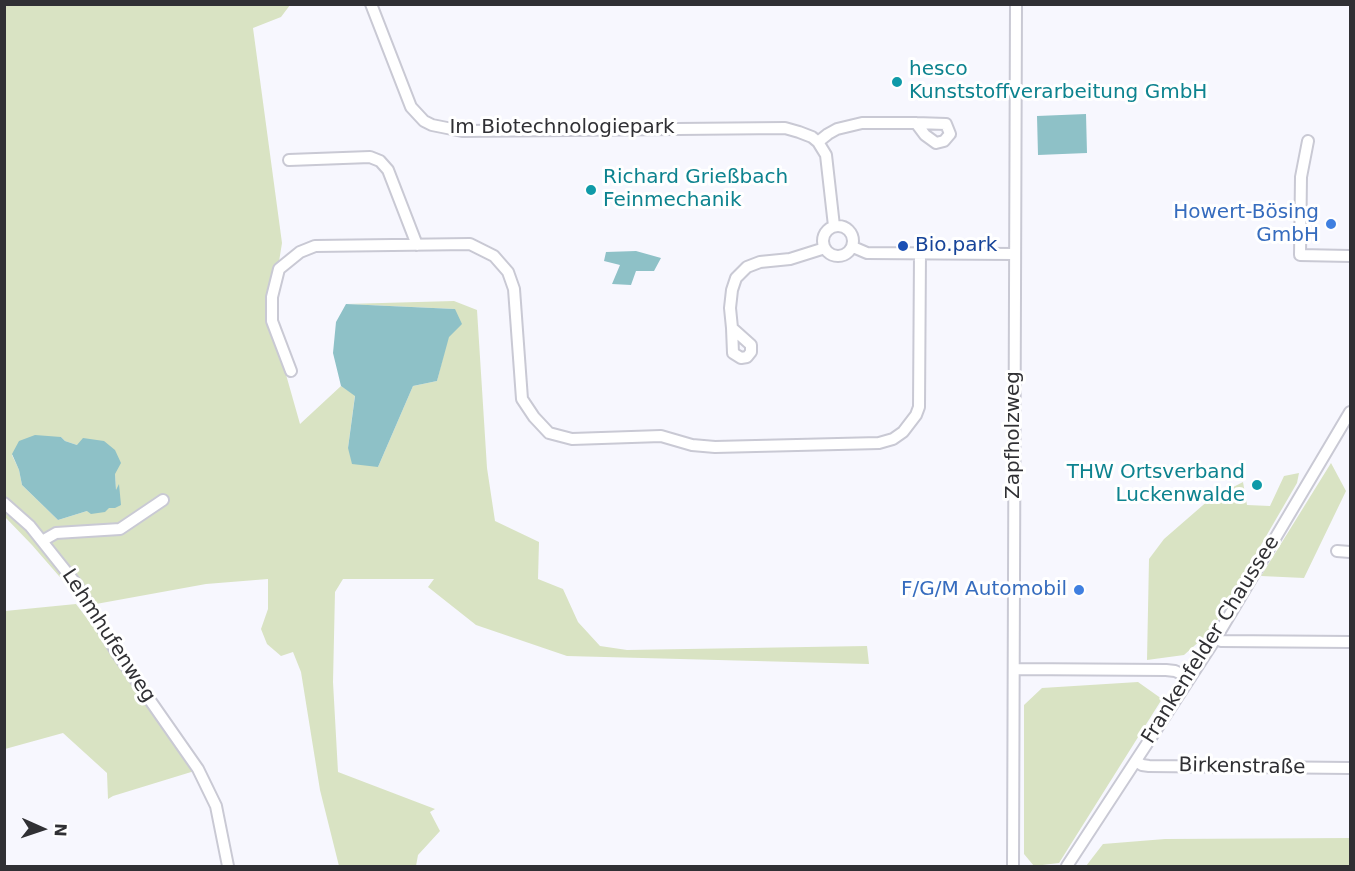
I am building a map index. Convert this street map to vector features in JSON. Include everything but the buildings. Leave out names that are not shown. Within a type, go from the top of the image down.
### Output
[{"type":"street","name":"Zapfholzweg","points":[[1013,867],[1016,4]]},
{"type":"street","name":"Im Biotechnologiepark","points":[[376,7],[411,107],[424,121],[438,127],[462,130],[785,128],[812,137],[818,142]]},
{"type":"street","points":[[834,226],[826,155],[818,142],[837,129],[862,123],[916,123],[946,124],[950,134],[944,141],[936,143],[925,135],[916,123]]},
{"type":"street","points":[[1308,141],[1301,177],[1300,255],[1350,256]]},
{"type":"street","points":[[289,160],[370,157],[380,161],[388,170],[417,245]]},
{"type":"street","points":[[834,226],[848,229],[853,237],[853,246],[842,256],[832,255],[825,248],[824,235],[834,226]]},
{"type":"street","points":[[291,371],[273,321],[272,297],[279,269],[300,252],[315,246],[470,244],[494,256],[508,272],[514,289],[522,399],[549,433],[572,440],[661,436],[692,445],[715,447],[879,443],[893,439],[903,432],[915,415],[920,399],[920,253]]},
{"type":"street","points":[[853,246],[867,253],[1014,254]]},
{"type":"street","points":[[732,328],[730,308],[732,290],[736,278],[747,267],[760,262],[790,259],[825,248]]},
{"type":"street","name":"Frankenfelder Chaussee","points":[[1067,867],[1215,638],[1350,412]]},
{"type":"street","points":[[42,541],[56,533],[120,529],[163,500]]},
{"type":"street","name":"Lehmhufenweg","points":[[4,503],[30,526],[77,585],[117,653],[198,769],[216,806],[228,867]]},
{"type":"street","points":[[1337,551],[1350,552]]},
{"type":"street","points":[[1215,638],[1221,641],[1350,642]]},
{"type":"street","points":[[1014,669],[1175,670],[1190,678]]},
{"type":"street","name":"Birkenstraße","points":[[1136,761],[1149,766],[1350,768]]},
{"type":"green space","points":[[4,5],[290,5],[281,17],[253,28],[282,243],[270,318],[300,424],[341,386],[355,395],[348,448],[378,467],[413,386],[437,381],[455,309],[346,304],[454,301],[477,310],[487,468],[495,521],[539,542],[538,579],[563,589],[578,622],[600,646],[627,650],[867,646],[869,664],[567,656],[476,625],[428,587],[434,579],[343,579],[335,592],[333,682],[338,772],[435,809],[430,812],[440,831],[418,855],[416,866],[339,866],[320,790],[301,672],[293,652],[281,656],[267,644],[261,629],[268,609],[268,579],[206,584],[85,606],[5,517]],"holes":[[[61,437],[77,445],[115,474],[116,492],[87,511],[58,520],[22,485],[19,470],[12,455]]]},
{"type":"green space","points":[[1331,463],[1346,491],[1304,578],[1261,576]]},
{"type":"green space","points":[[1299,473],[1297,483],[1211,631],[1184,655],[1147,660],[1149,559],[1164,539],[1210,499],[1243,482],[1247,505],[1270,506],[1284,476]]},
{"type":"green space","points":[[76,604],[201,769],[108,799],[107,773],[63,733],[5,749],[5,611]]},
{"type":"green space","points":[[1138,682],[1162,699],[1059,863],[1034,866],[1024,854],[1024,705],[1042,688]]},
{"type":"green space","points":[[1350,838],[1350,866],[1086,866],[1103,844],[1165,839]]},
{"type":"water","points":[[1086,114],[1087,153],[1038,155],[1037,116]]},
{"type":"water","points":[[636,251],[661,258],[654,271],[636,271],[631,285],[612,284],[620,265],[604,261],[606,252]]},
{"type":"water","points":[[346,304],[455,309],[462,324],[449,337],[437,381],[413,386],[378,467],[352,464],[348,448],[355,396],[341,386],[333,353],[336,322]]},
{"type":"water","points":[[35,435],[61,437],[77,445],[83,438],[104,441],[115,450],[121,463],[115,474],[116,490],[119,484],[121,505],[109,508],[105,512],[91,514],[87,511],[58,520],[22,485],[12,454],[19,441]]},
{"type":"place","name":"hesco Kunststoffverarbeitung GmbH","points":[[897,82]]},
{"type":"place","name":"Richard Grießbach Feinmechanik","points":[[591,190]]},
{"type":"place","name":"Howert-Bösing GmbH","points":[[1331,224]]},
{"type":"place","name":"Bio.park","points":[[903,246]]},
{"type":"place","name":"THW Ortsverband Luckenwalde","points":[[1257,485]]},
{"type":"place","name":"F/G/M Automobil","points":[[1079,590]]}]
